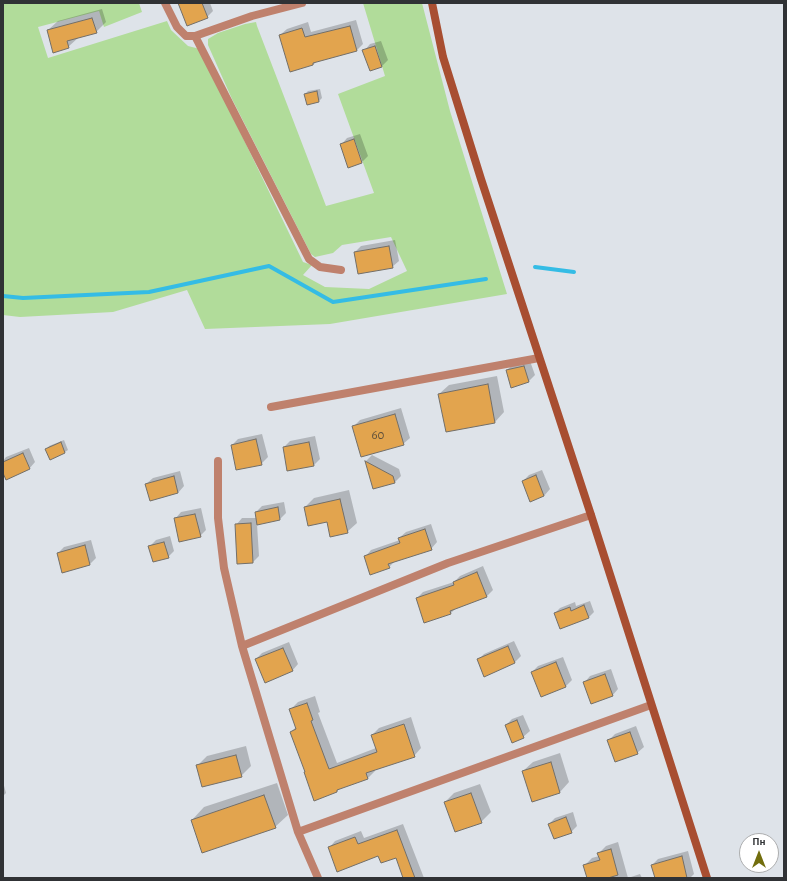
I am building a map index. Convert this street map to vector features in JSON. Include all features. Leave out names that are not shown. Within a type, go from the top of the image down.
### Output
[{"type":"street","points":[[165,3],[177,27],[186,36],[195,36],[252,16],[302,3]]},
{"type":"street","points":[[432,3],[446,64],[481,179],[591,515],[707,878]]},
{"type":"street","points":[[195,36],[309,259],[320,267],[340,270]]},
{"type":"street","points":[[271,407],[539,358]]},
{"type":"street","points":[[218,461],[218,518],[222,554],[242,646],[298,832],[318,878]]},
{"type":"street","points":[[242,646],[448,563],[591,515]]},
{"type":"street","points":[[298,832],[651,705]]},
{"type":"green space","points":[[3,3],[139,3],[142,12],[104,27],[99,11],[38,27],[48,58],[167,21],[171,30],[188,46],[200,49],[303,262],[312,265],[303,275],[325,287],[369,289],[407,271],[391,237],[342,245],[333,253],[315,257],[311,254],[232,99],[208,45],[208,39],[218,33],[256,22],[326,206],[374,193],[338,94],[385,76],[363,3],[422,3],[450,111],[507,294],[330,324],[205,329],[187,290],[113,312],[20,317],[3,315]]},
{"type":"building","points":[[178,3],[202,3],[208,18],[187,26]]},
{"type":"building","points":[[92,18],[97,33],[67,41],[69,48],[53,53],[47,30]]},
{"type":"building","points":[[350,26],[357,51],[313,63],[313,65],[290,72],[279,35],[302,28],[305,37]]},
{"type":"building","points":[[375,46],[382,67],[370,71],[362,50]]},
{"type":"building","points":[[317,91],[319,102],[307,105],[304,94]]},
{"type":"building","points":[[354,139],[362,163],[348,168],[340,144]]},
{"type":"building","points":[[389,246],[393,268],[358,274],[354,252]]},
{"type":"building","points":[[524,366],[529,382],[511,388],[506,370]]},
{"type":"building","points":[[488,384],[495,423],[446,432],[438,394]]},
{"type":"building","points":[[395,414],[404,445],[361,457],[352,426]]},
{"type":"building","points":[[256,439],[262,465],[236,470],[231,445]]},
{"type":"building","points":[[61,442],[65,453],[50,460],[45,449]]},
{"type":"building","points":[[309,442],[314,466],[287,471],[283,447]]},
{"type":"building","points":[[23,453],[30,469],[6,480],[3,473],[3,462]]},
{"type":"building","points":[[365,461],[393,476],[395,483],[373,489]]},
{"type":"building","points":[[536,475],[544,496],[530,502],[522,481]]},
{"type":"building","points":[[174,476],[178,493],[150,501],[145,484]]},
{"type":"building","points":[[340,499],[348,533],[330,537],[327,522],[308,526],[304,507]]},
{"type":"building","points":[[278,507],[280,520],[257,525],[255,512]]},
{"type":"building","points":[[195,514],[201,537],[179,542],[174,518]]},
{"type":"building","points":[[251,523],[253,563],[237,564],[235,524]]},
{"type":"building","points":[[425,529],[432,550],[388,564],[390,568],[370,575],[364,556],[400,543],[398,538]]},
{"type":"building","points":[[164,542],[169,558],[153,562],[148,546]]},
{"type":"building","points":[[85,545],[90,565],[62,573],[57,553]]},
{"type":"building","points":[[477,572],[487,597],[450,611],[451,614],[424,623],[416,598],[454,585],[453,582]]},
{"type":"building","points":[[584,605],[589,618],[560,629],[554,613],[570,607],[571,611]]},
{"type":"building","points":[[508,646],[515,663],[484,677],[477,659]]},
{"type":"building","points":[[283,648],[293,671],[265,683],[255,659]]},
{"type":"building","points":[[556,662],[566,687],[541,697],[531,672]]},
{"type":"building","points":[[605,674],[613,696],[591,704],[583,682]]},
{"type":"building","points":[[307,703],[313,720],[311,721],[329,769],[377,752],[371,735],[404,724],[415,757],[366,773],[368,779],[337,790],[337,792],[314,801],[290,732],[296,729],[289,709]]},
{"type":"building","points":[[517,720],[524,738],[512,743],[505,725]]},
{"type":"building","points":[[630,732],[638,754],[615,762],[607,740]]},
{"type":"building","points":[[236,755],[242,777],[202,787],[196,765]]},
{"type":"building","points":[[551,762],[560,793],[532,802],[522,771]]},
{"type":"building","points":[[471,793],[482,823],[455,832],[444,802]]},
{"type":"building","points":[[264,795],[276,828],[202,853],[191,820]]},
{"type":"building","points":[[566,817],[572,833],[554,839],[548,824]]},
{"type":"building","points":[[397,830],[415,878],[403,878],[396,858],[381,863],[378,856],[337,872],[328,847],[355,837],[358,844]]},
{"type":"building","points":[[611,849],[618,875],[608,878],[587,878],[583,865],[600,860],[597,853]]},
{"type":"building","points":[[682,856],[687,878],[655,878],[651,865]]},
{"type":"waterway","points":[[3,296],[23,298],[149,292],[269,266],[333,302],[486,279]]},
{"type":"waterway","points":[[535,267],[574,272]]}]
